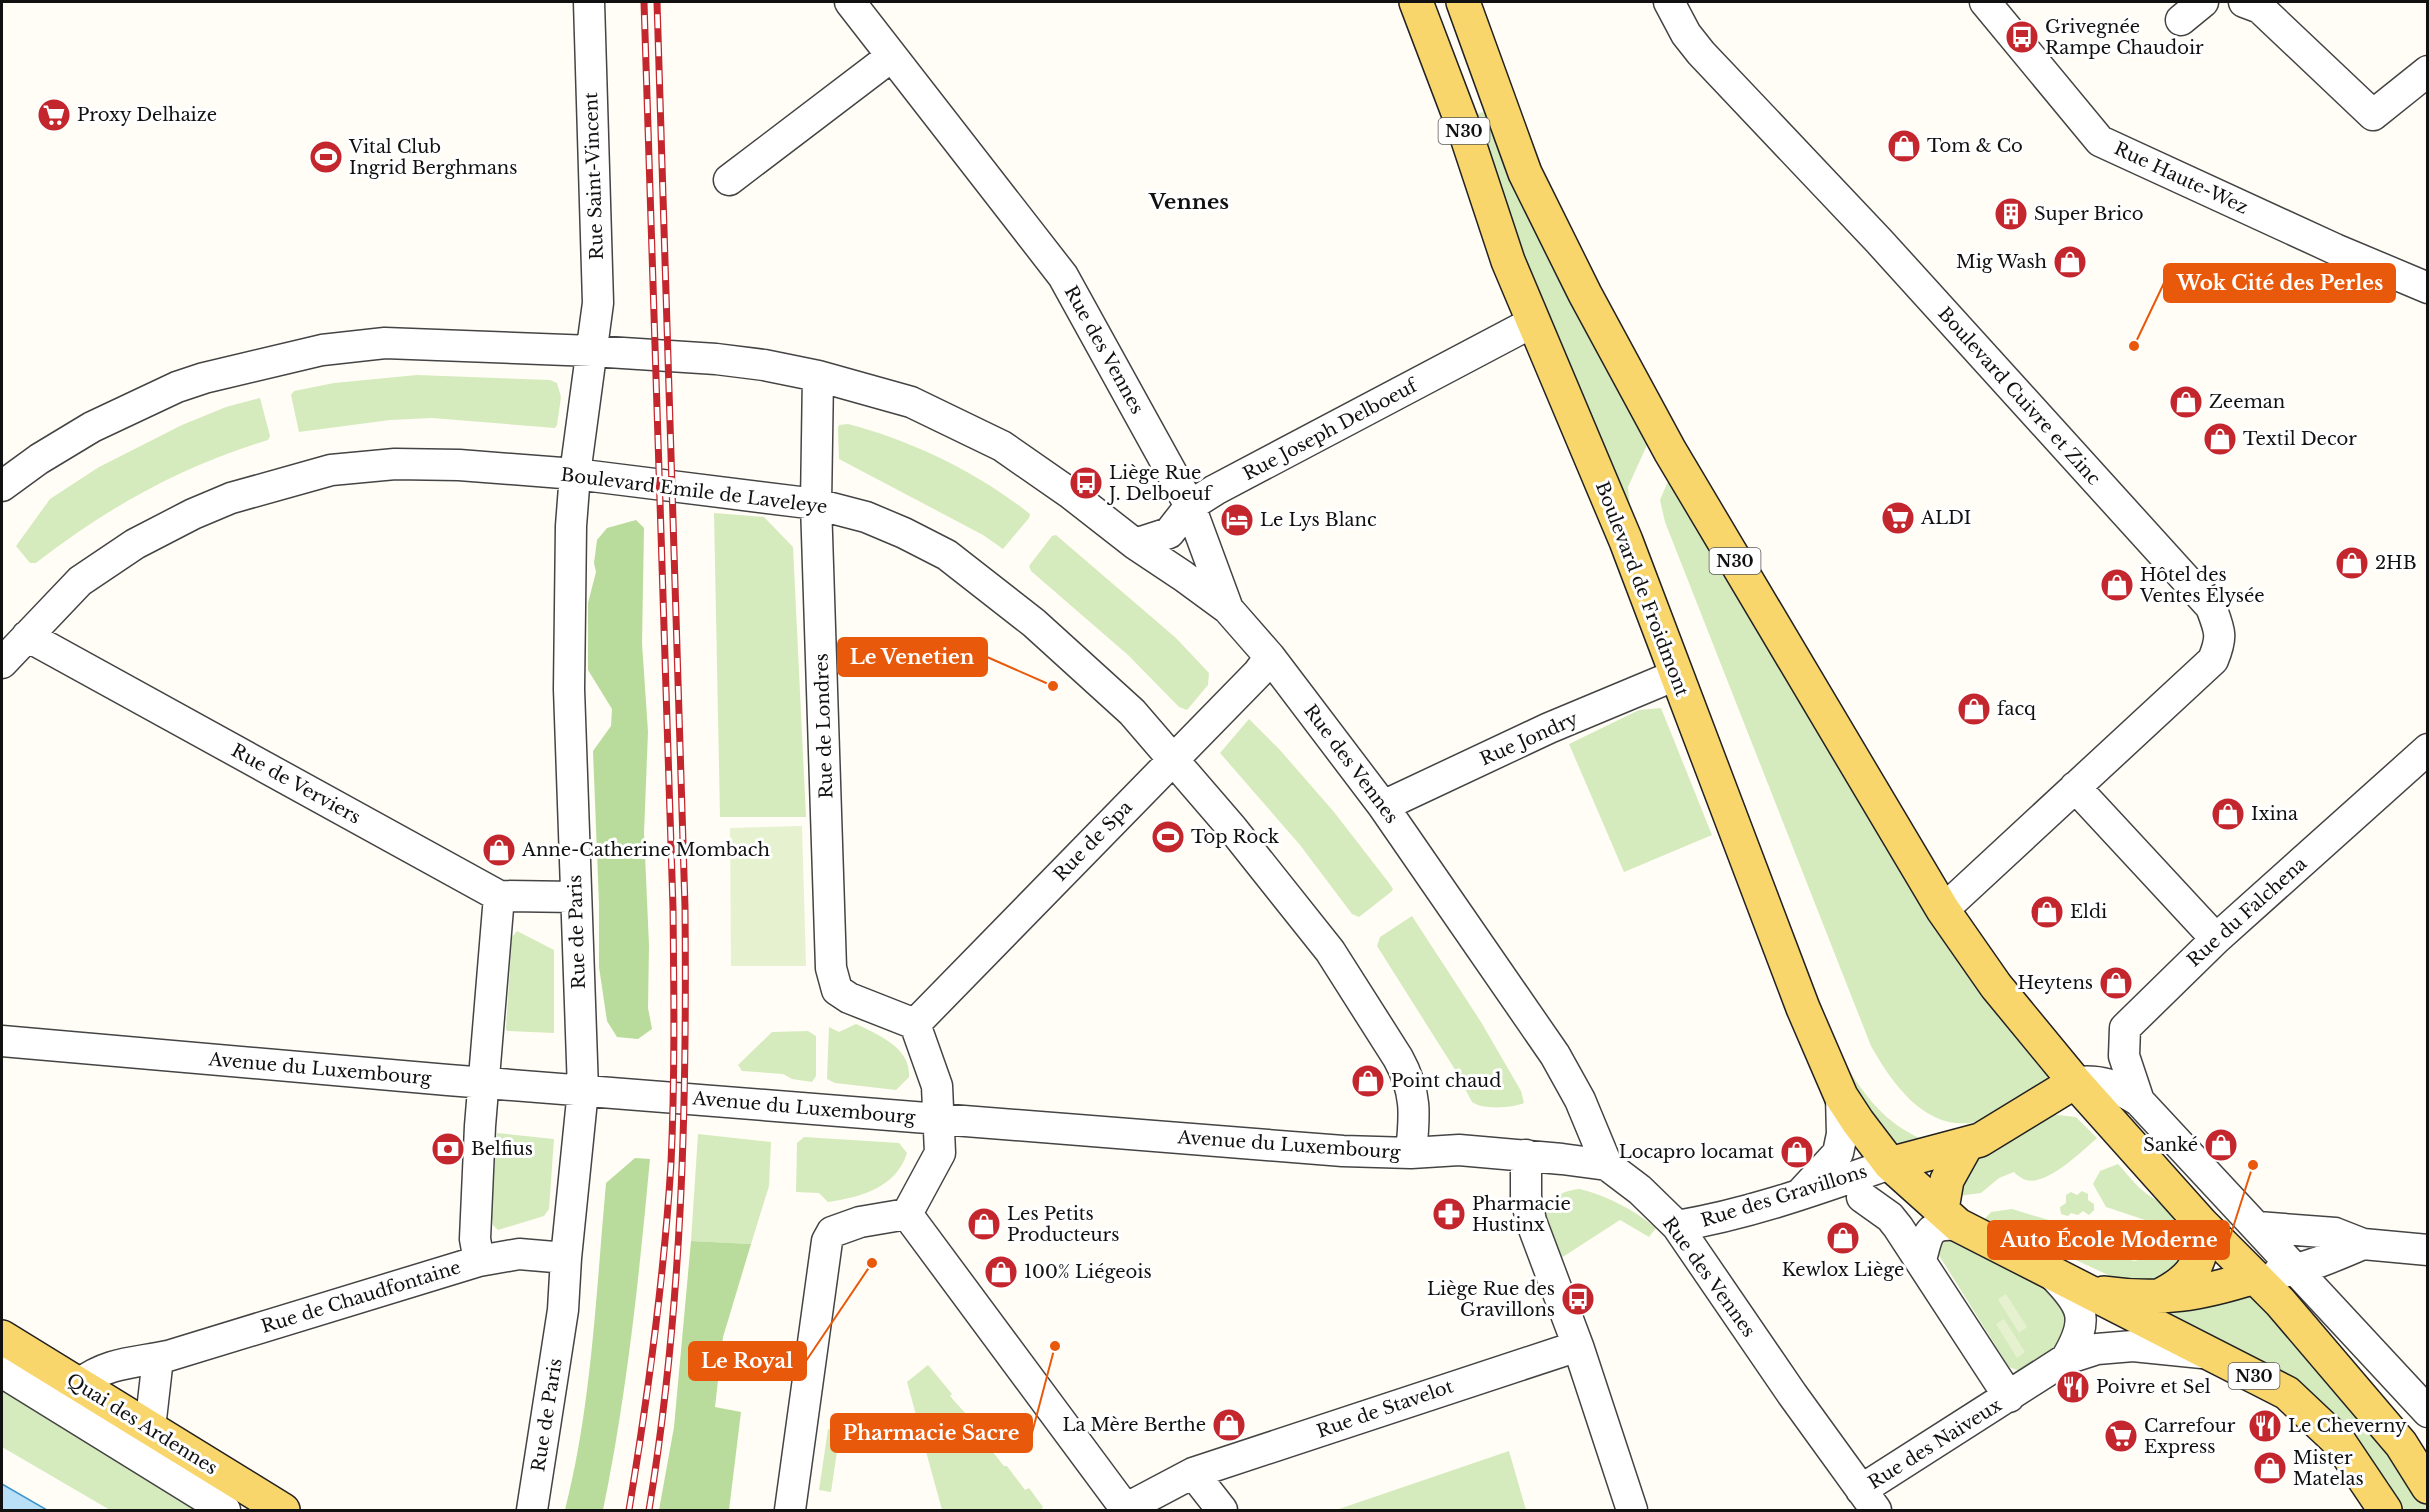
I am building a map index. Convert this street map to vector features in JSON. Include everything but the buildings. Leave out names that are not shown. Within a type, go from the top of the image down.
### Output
[{"type":"main road","name":"Boulevard de Froidmont","points":[[1416,2],[1462,125],[1508,261],[1626,541],[1803,1008],[1841,1096],[1890,1164]]},
{"type":"main road","name":"N30","points":[[1463,2],[1525,173],[1585,294],[1670,450],[1943,910],[1996,986],[2075,1082],[2202,1224],[2280,1302],[2401,1444],[2427,1487]]},
{"type":"main road","points":[[1890,1164],[1980,1140],[2075,1082]]},
{"type":"main road","points":[[1950,1217],[1947,1180],[1967,1144]]},
{"type":"main road","name":"N30","points":[[1890,1164],[1950,1217],[2052,1274],[2287,1393],[2340,1443],[2385,1510]]},
{"type":"main road","points":[[2159,1296],[2190,1277],[2198,1261],[2203,1242],[2202,1224]]},
{"type":"main road","points":[[2084,1290],[2120,1295],[2188,1295],[2254,1276]]},
{"type":"main road","name":"Quai des Ardennes","points":[[2,1337],[283,1510]]},
{"type":"street","name":"Rue Saint-Vincent","points":[[589,2],[598,303],[592,351]]},
{"type":"street","name":"Rue des Vennes","points":[[850,2],[1063,276],[1190,506],[1228,609],[1270,657],[1383,806],[1555,1055],[1580,1100],[1607,1165],[1640,1190],[1677,1226],[1792,1394],[1869,1500]]},
{"type":"street","name":"Boulevard Cuivre et Zinc","points":[[1669,2],[1686,34],[1701,53],[1879,241],[2211,607],[2218,625],[2221,642],[2213,660],[1943,910]]},
{"type":"street","name":"Rue Haute-Wez","points":[[1985,2],[2100,141],[2335,249],[2427,288]]},
{"type":"street","points":[[2244,2],[2260,8],[2373,115],[2427,71]]},
{"type":"street","points":[[729,180],[892,56]]},
{"type":"street","name":"Rue Joseph Delboeuf","points":[[1135,544],[1169,532],[1190,506],[1215,490],[1533,322]]},
{"type":"street","points":[[2,486],[66,443],[146,399],[204,378],[322,350],[385,343],[592,351],[764,365],[818,376],[911,402],[1002,446],[1228,609]]},
{"type":"street","name":"Rue de Paris","points":[[532,1510],[563,1310],[583,1090],[569,689],[570,526],[592,351]]},
{"type":"street","name":"Rue de Londres","points":[[818,376],[816,504],[831,969],[837,990],[849,998],[915,1024]]},
{"type":"street","name":"Boulevard Emile de Laveleye","points":[[2,663],[80,581],[135,544],[193,514],[231,498],[332,470],[395,464],[459,465],[575,474],[816,504],[866,517],[947,555],[1034,623],[1132,712],[1232,828],[1330,951],[1408,1076],[1415,1111],[1411,1154]]},
{"type":"street","name":"Rue de Verviers","points":[[27,636],[499,896],[575,897]]},
{"type":"street","name":"Rue de Spa","points":[[915,1024],[1258,673],[1270,657]]},
{"type":"street","name":"Rue Jondry","points":[[1383,806],[1549,728],[1676,675]]},
{"type":"street","name":"Rue du Falchena","points":[[2139,1101],[2124,1056],[2125,1028],[2216,939],[2421,766]]},
{"type":"street","points":[[2075,787],[2216,939]]},
{"type":"street","points":[[478,1261],[475,1239],[483,1082],[499,896]]},
{"type":"street","points":[[907,1214],[940,1153],[937,1086],[915,1024]]},
{"type":"street","name":"Avenue du Luxembourg","points":[[2,1041],[1343,1151],[1411,1154],[1459,1150],[1607,1165]]},
{"type":"street","points":[[2075,1082],[2096,1080],[2114,1086],[2139,1101],[2427,1412]]},
{"type":"street","points":[[1799,1195],[1838,1153],[1842,1134],[1841,1096]]},
{"type":"street","points":[[1526,1155],[1526,1197],[1531,1221],[1578,1346],[1632,1510]]},
{"type":"street","name":"Rue des Gravillons","points":[[1677,1226],[1697,1223],[1799,1195],[1890,1164]]},
{"type":"street","points":[[1799,1195],[1826,1200],[1862,1197],[1896,1200],[1950,1217]]},
{"type":"street","points":[[1862,1197],[1890,1217],[1912,1251],[1921,1260],[2010,1397]]},
{"type":"street","points":[[790,1510],[827,1241],[832,1232],[860,1222],[907,1214]]},
{"type":"street","points":[[907,1214],[1124,1509]]},
{"type":"street","points":[[1921,1260],[1926,1237],[1932,1229],[1950,1217]]},
{"type":"street","points":[[2258,1227],[2335,1233],[2363,1244],[2427,1250]]},
{"type":"street","points":[[2254,1276],[2297,1270],[2363,1244]]},
{"type":"street","name":"Rue de Chaudfontaine","points":[[79,1384],[92,1374],[117,1364],[158,1358],[478,1261],[519,1254],[566,1258]]},
{"type":"street","points":[[2052,1274],[2070,1292],[2078,1304],[2081,1316],[2079,1337],[2066,1359]]},
{"type":"street","name":"Rue de Stavelot","points":[[1124,1509],[1193,1473],[1578,1346]]},
{"type":"street","points":[[2066,1359],[2097,1349],[2133,1346],[2212,1354]]},
{"type":"street","points":[[150,1428],[158,1358]]},
{"type":"street","name":"Rue des Naiveux","points":[[1869,1500],[2066,1359]]},
{"type":"street","name":"Quai des Ardennes","points":[[2,1372],[225,1510]]},
{"type":"street","points":[[1193,1473],[1222,1510]]},
{"type":"green space","points":[[1490,109],[1520,197],[1537,235],[1638,412],[1648,435],[1647,445],[1628,487],[1631,518],[1526,270],[1473,116]]},
{"type":"green space","points":[[417,375],[550,380],[557,383],[561,397],[557,425],[555,428],[432,418],[390,420],[299,432],[291,395],[294,391],[334,383]]},
{"type":"green space","points":[[260,398],[270,436],[268,440],[205,462],[146,491],[90,524],[36,563],[30,563],[16,546],[50,499],[99,467],[182,425],[226,407]]},
{"type":"green space","points":[[848,424],[896,439],[944,460],[1010,499],[1030,514],[1029,518],[1003,549],[983,535],[839,459],[838,428],[839,425]]},
{"type":"green space","points":[[1669,479],[2054,1075],[2009,1108],[1986,1119],[1964,1123],[1945,1121],[1927,1113],[1911,1101],[1897,1085],[1871,1046],[1665,522],[1660,500]]},
{"type":"green space","points":[[714,513],[764,517],[793,547],[806,817],[720,817]]},
{"type":"green space","points":[[636,520],[644,528],[642,643],[648,732],[644,833],[649,945],[648,1008],[652,1029],[638,1039],[617,1037],[607,1021],[599,967],[593,751],[611,726],[612,709],[588,670],[588,603],[596,572],[594,563],[597,540],[607,528]]},
{"type":"green space","points":[[1056,535],[1176,638],[1209,673],[1208,685],[1187,710],[1179,707],[1128,655],[1031,571],[1029,566],[1052,536]]},
{"type":"green space","points":[[1661,708],[1712,835],[1624,872],[1569,744],[1639,710]]},
{"type":"green space","points":[[1249,719],[1280,750],[1334,812],[1393,889],[1359,917],[1352,914],[1300,845],[1220,753]]},
{"type":"green space","points":[[802,826],[806,966],[731,966],[730,828]]},
{"type":"green space","points":[[1412,916],[1481,1022],[1521,1091],[1524,1103],[1498,1107],[1477,1105],[1472,1102],[1454,1068],[1377,946],[1380,937]]},
{"type":"green space","points":[[517,931],[554,950],[554,1033],[507,1031],[512,937]]},
{"type":"green space","points":[[856,1024],[892,1044],[905,1058],[909,1077],[896,1090],[835,1083],[827,1079],[829,1027],[839,1032]]},
{"type":"green space","points":[[808,1031],[816,1036],[816,1076],[812,1082],[792,1079],[783,1074],[742,1071],[738,1065],[772,1032]]},
{"type":"green space","points":[[1846,1066],[1882,1113],[1904,1130],[1932,1143],[1897,1152],[1842,1068]]},
{"type":"green space","points":[[2049,1114],[2076,1117],[2097,1138],[2064,1166],[2044,1178],[2026,1180],[2014,1172],[1999,1178],[1981,1193],[1958,1196],[1964,1166]]},
{"type":"green space","points":[[497,1133],[554,1139],[549,1209],[544,1216],[498,1230],[493,1225],[491,1212]]},
{"type":"green space","points":[[698,1134],[771,1142],[769,1186],[751,1244],[691,1241]]},
{"type":"green space","points":[[804,1137],[899,1143],[907,1153],[895,1175],[886,1183],[865,1194],[828,1202],[819,1193],[796,1192],[797,1143]]},
{"type":"green space","points":[[635,1158],[650,1159],[626,1379],[603,1510],[565,1510],[587,1389],[606,1183]]},
{"type":"green space","points":[[2118,1164],[2143,1191],[2174,1209],[2186,1219],[2187,1257],[2157,1286],[2123,1282],[2014,1231],[1979,1225],[1991,1212],[2012,1209],[2085,1231],[2102,1239],[2122,1256],[2134,1261],[2143,1259],[2158,1247],[2163,1226],[2106,1207],[2093,1184],[2100,1171]]},
{"type":"green space","points":[[1580,1189],[1620,1204],[1656,1228],[1649,1237],[1620,1220],[1558,1260],[1545,1228],[1544,1212],[1556,1197],[1568,1191]]},
{"type":"green space","points":[[2082,1191],[2088,1194],[2088,1200],[2094,1204],[2094,1210],[2089,1215],[2083,1211],[2078,1215],[2061,1214],[2060,1207],[2066,1203],[2066,1195],[2071,1192],[2077,1195]]},
{"type":"green space","points":[[1944,1235],[2059,1294],[2071,1311],[2058,1349],[2020,1371],[2009,1367],[1935,1249]]},
{"type":"green space","points":[[691,1241],[751,1244],[723,1337],[715,1407],[741,1412],[729,1510],[659,1510],[674,1427]]},
{"type":"green space","points":[[2255,1290],[2427,1502],[2427,1510],[2403,1510],[2389,1483],[2359,1447],[2151,1308]]},
{"type":"green space","points":[[2006,1294],[2027,1327],[2019,1333],[1998,1299]]},
{"type":"green space","points":[[2004,1319],[2025,1352],[2017,1358],[1996,1324]]},
{"type":"green space","points":[[928,1365],[952,1394],[950,1396],[985,1437],[983,1440],[1004,1466],[1007,1466],[1025,1490],[1029,1488],[1043,1507],[1041,1510],[942,1510],[907,1382]]},
{"type":"green space","points":[[2,1390],[199,1510],[110,1510],[2,1447]]},
{"type":"green space","points":[[828,1429],[840,1431],[831,1492],[819,1490]]},
{"type":"green space","points":[[1509,1451],[1526,1510],[1336,1510]]},
{"type":"water","points":[[2,1484],[47,1510],[2,1510]]},
{"type":"railway","points":[[629,1510],[660,1294],[671,1163],[674,1067],[673,908],[644,2]]},
{"type":"railway","points":[[649,1510],[669,1360],[675,1285],[685,1058],[685,907],[657,2]]},
{"type":"place","name":"Grivegnée Rampe Chaudoir","points":[[2022,37]]},
{"type":"place","name":"Proxy Delhaize","points":[[54,115]]},
{"type":"place","name":"Tom & Co","points":[[1904,146]]},
{"type":"place","name":"Vital Club Ingrid Berghmans","points":[[326,157]]},
{"type":"place","name":"Super Brico","points":[[2011,214]]},
{"type":"place","name":"Mig Wash","points":[[2070,262]]},
{"type":"place","name":"Wok Cité des Perles","points":[[2134,346]]},
{"type":"place","name":"Zeeman","points":[[2186,402]]},
{"type":"place","name":"Textil Decor","points":[[2220,439]]},
{"type":"place","name":"Liège Rue J. Delboeuf","points":[[1086,483]]},
{"type":"place","name":"ALDI","points":[[1898,518]]},
{"type":"place","name":"Le Lys Blanc","points":[[1237,520]]},
{"type":"place","name":"2HB","points":[[2352,563]]},
{"type":"place","name":"Hôtel des Ventes Élysée","points":[[2117,585]]},
{"type":"place","name":"Le Venetien","points":[[1053,686]]},
{"type":"place","name":"facq","points":[[1974,709]]},
{"type":"place","name":"Ixina","points":[[2228,814]]},
{"type":"place","name":"Top Rock","points":[[1168,837]]},
{"type":"place","name":"Anne-Catherine Mombach","points":[[499,850]]},
{"type":"place","name":"Eldi","points":[[2047,912]]},
{"type":"place","name":"Heytens","points":[[2116,983]]},
{"type":"place","name":"Point chaud","points":[[1368,1081]]},
{"type":"place","name":"Sanké","points":[[2221,1145]]},
{"type":"place","name":"Belfius","points":[[448,1149]]},
{"type":"place","name":"Locapro locamat","points":[[1797,1152]]},
{"type":"place","name":"Auto École Moderne","points":[[2253,1165]]},
{"type":"place","name":"Pharmacie Hustinx","points":[[1449,1214]]},
{"type":"place","name":"Les Petits Producteurs","points":[[984,1224]]},
{"type":"place","name":"Kewlox Liège","points":[[1843,1238]]},
{"type":"place","name":"Le Royal","points":[[872,1263]]},
{"type":"place","name":"100% Liégeois","points":[[1001,1272]]},
{"type":"place","name":"Liège Rue des Gravillons","points":[[1578,1299]]},
{"type":"place","name":"Pharmacie Sacre","points":[[1055,1346]]},
{"type":"place","name":"Poivre et Sel","points":[[2073,1387]]},
{"type":"place","name":"La Mère Berthe","points":[[1229,1425]]},
{"type":"place","name":"Le Cheverny","points":[[2265,1426]]},
{"type":"place","name":"Carrefour Express","points":[[2121,1436]]},
{"type":"place","name":"Mister Matelas","points":[[2270,1468]]},
{"type":"district","name":"Vennes","points":[[1189,202]]}]
